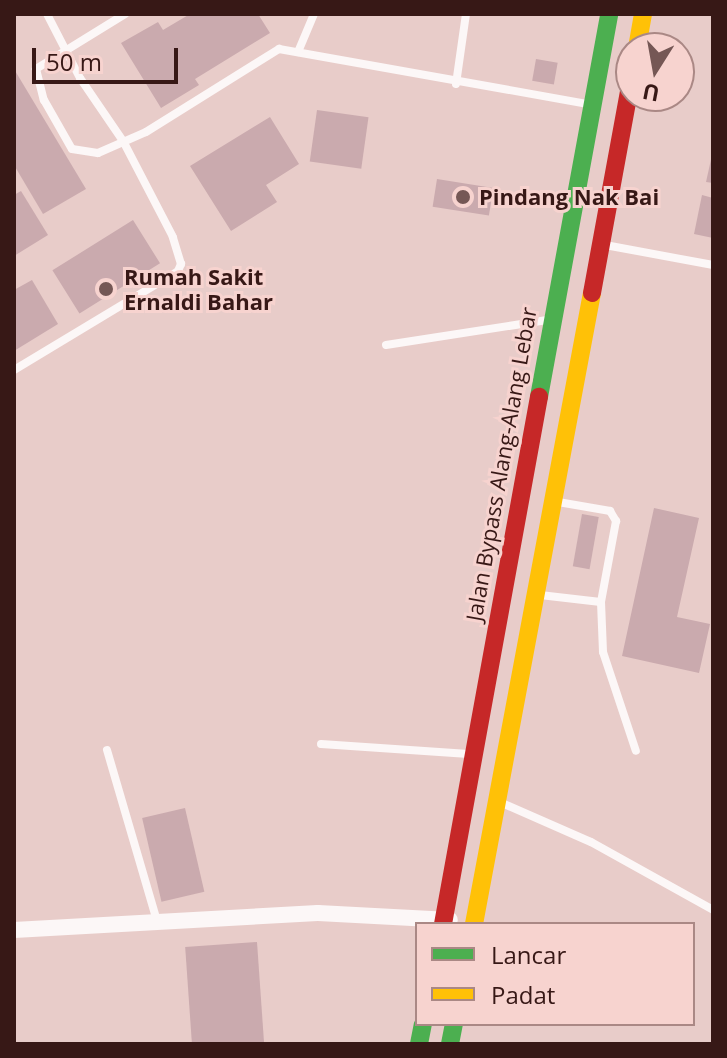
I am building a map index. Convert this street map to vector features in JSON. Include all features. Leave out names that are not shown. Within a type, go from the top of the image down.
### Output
[{"type":"highway","name":"Jalan Bypass Alang-Alang Lebar","points":[[443,921],[609,14]]},
{"type":"highway","points":[[474,922],[625,112]]},
{"type":"street","points":[[14,930],[318,913],[443,921]]},
{"type":"lane","points":[[14,370],[178,271],[180,254],[123,141],[47,14]]},
{"type":"lane","points":[[125,14],[36,69],[44,100],[72,149],[98,153],[146,132],[279,49],[456,84],[593,105]]},
{"type":"lane","points":[[298,52],[314,14]]},
{"type":"lane","points":[[456,84],[466,14]]},
{"type":"lane","points":[[600,244],[713,265]]},
{"type":"lane","points":[[386,345],[552,319]]},
{"type":"lane","points":[[552,501],[610,511],[616,521],[601,602],[603,652],[636,751]]},
{"type":"lane","points":[[536,595],[601,602]]},
{"type":"lane","points":[[321,744],[473,755]]},
{"type":"lane","points":[[107,750],[157,921]]},
{"type":"lane","points":[[497,801],[591,842],[713,910]]},
{"type":"building","points":[[190,14],[258,14],[270,33],[195,79],[199,85],[161,108],[121,43],[158,22],[163,30]]},
{"type":"building","points":[[536,59],[558,63],[554,84],[532,81]]},
{"type":"building","points":[[14,69],[86,189],[43,214],[14,165]]},
{"type":"building","points":[[317,110],[368,117],[361,169],[310,161]]},
{"type":"building","points":[[270,117],[299,164],[266,185],[277,202],[231,231],[190,166]]},
{"type":"building","points":[[713,155],[713,183],[706,182]]},
{"type":"building","name":"Pindang Nak Bai","points":[[437,179],[493,188],[489,216],[433,207]]},
{"type":"building","points":[[21,191],[48,235],[14,256],[14,195]]},
{"type":"building","points":[[702,195],[713,198],[713,238],[694,234]]},
{"type":"building","points":[[133,220],[160,263],[79,314],[52,270]]},
{"type":"building","points":[[32,280],[58,324],[14,351],[14,290]]},
{"type":"building","points":[[654,508],[699,518],[677,617],[710,624],[699,673],[622,656]]},
{"type":"building","points":[[582,514],[599,517],[590,569],[573,566]]},
{"type":"building","points":[[185,808],[204,892],[161,902],[142,818]]},
{"type":"building","points":[[257,942],[264,1044],[192,1044],[185,947]]},
{"type":"traffic: fast","points":[[539,397],[609,14]]},
{"type":"traffic: fast","points":[[419,1044],[423,1026]]},
{"type":"traffic: fast","points":[[450,1044],[454,1026]]},
{"type":"traffic: slow","points":[[640,32],[643,14]]},
{"type":"traffic: slow","points":[[474,922],[592,293]]},
{"type":"traffic: jam","points":[[592,293],[625,112]]},
{"type":"traffic: jam","points":[[443,922],[539,397]]},
{"type":"place","name":"Pindang Nak Bai","points":[[463,197]]},
{"type":"place","name":"Rumah Sakit Ernaldi Bahar","points":[[106,289]]}]
